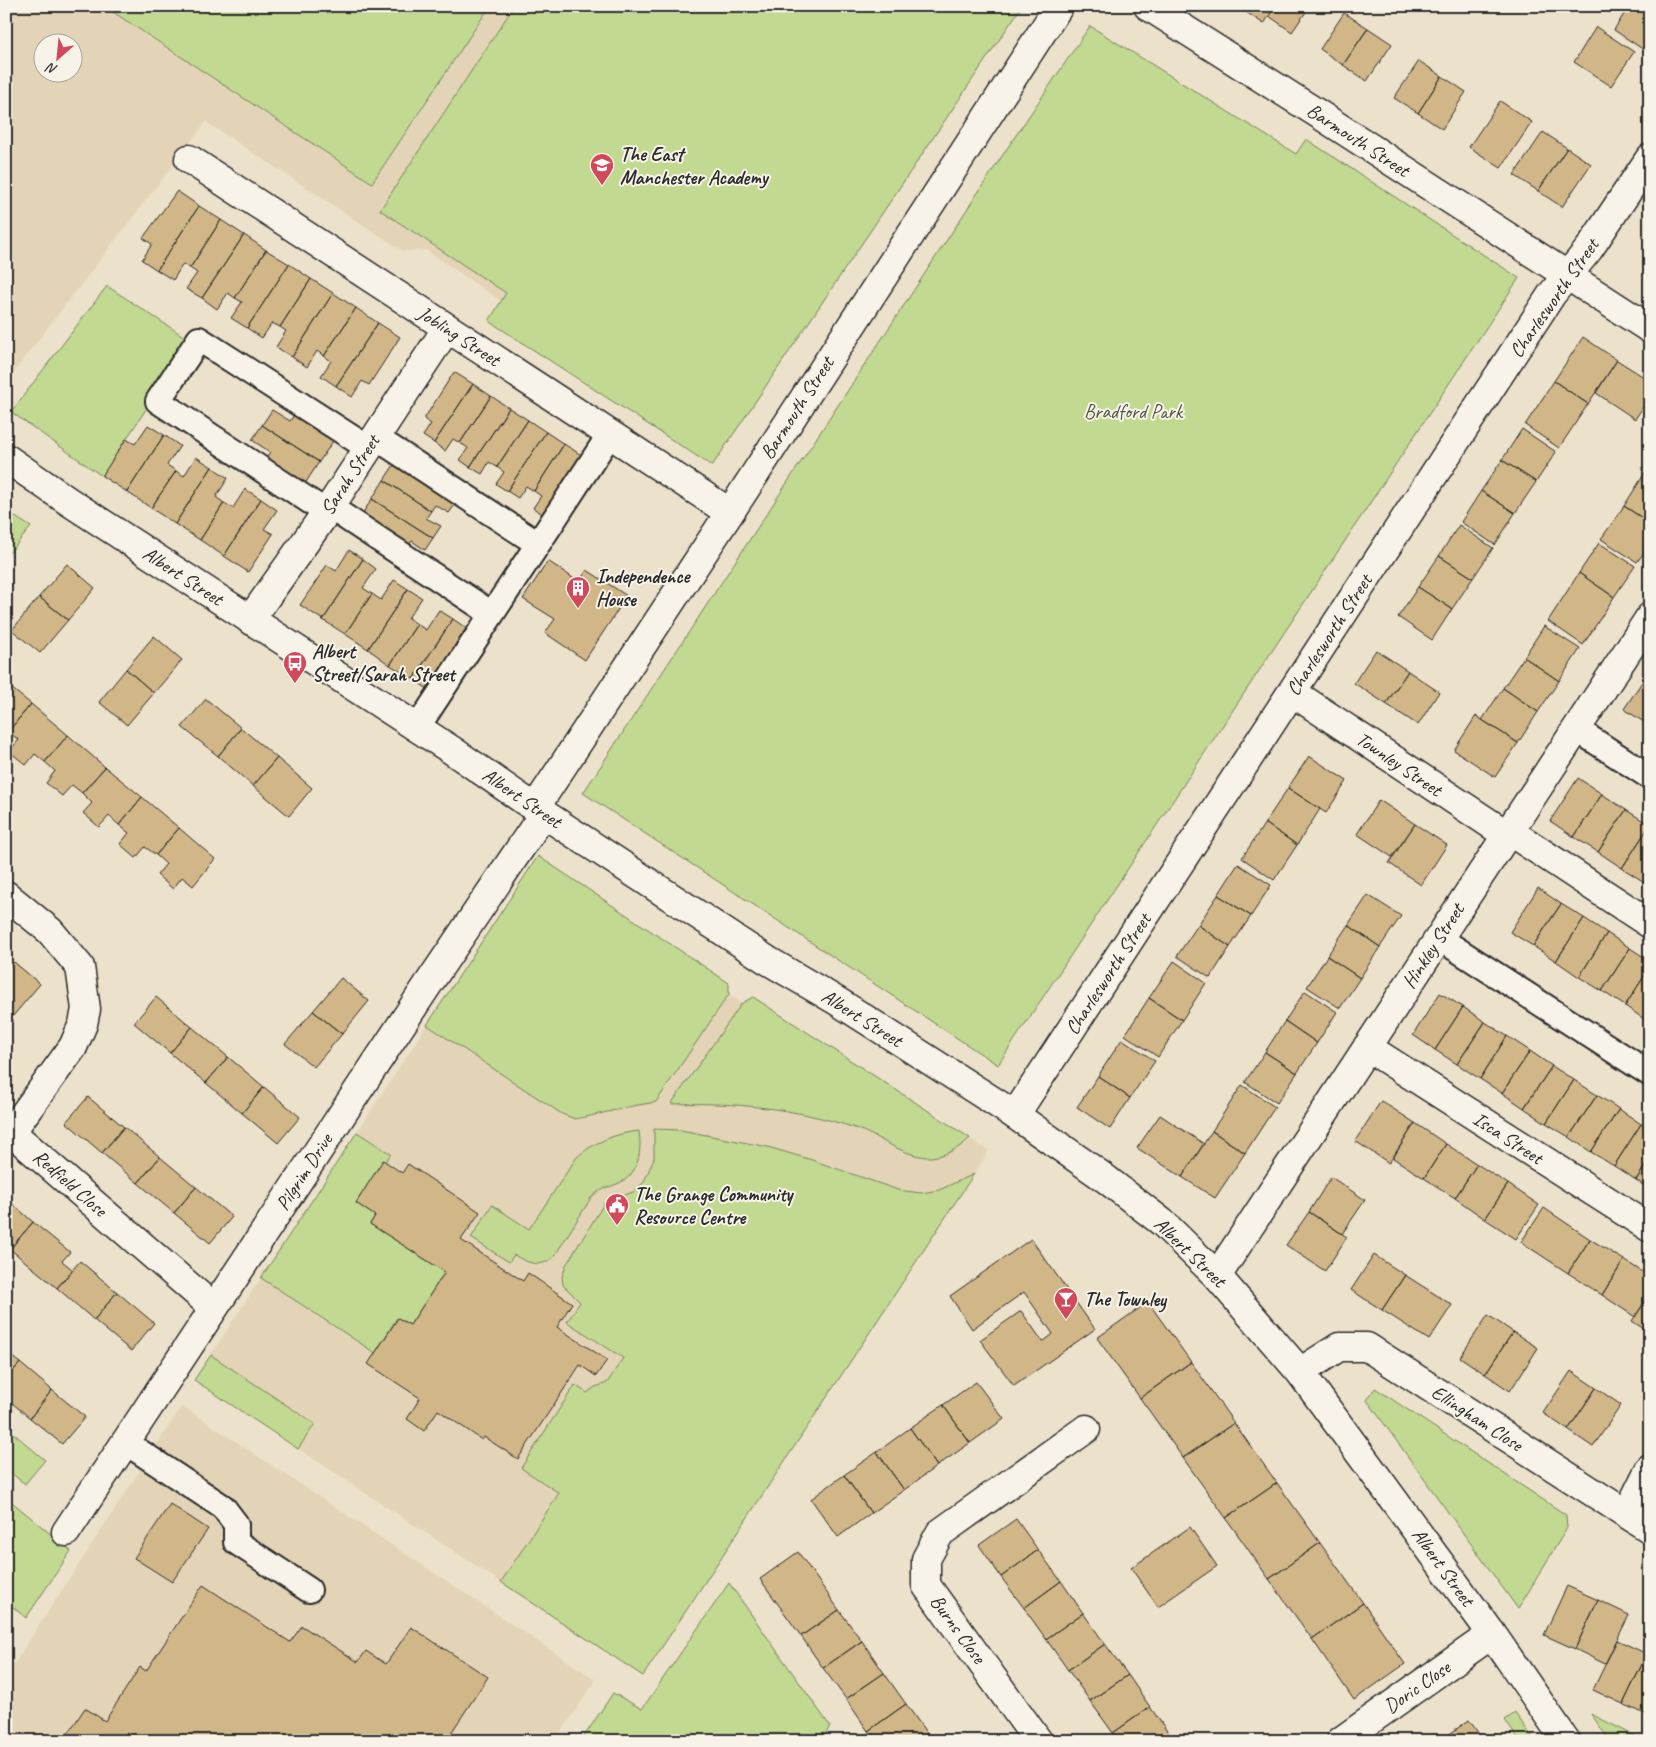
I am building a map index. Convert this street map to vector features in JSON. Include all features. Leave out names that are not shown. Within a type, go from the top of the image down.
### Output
[{"type":"street","name":"Barmouth Street","points":[[539,811],[729,512],[1059,6]]},
{"type":"street","name":"Barmouth Street","points":[[1148,6],[1650,329]]},
{"type":"street","name":"Charlesworth Street","points":[[1015,1115],[1552,294],[1589,249],[1650,158]]},
{"type":"street","name":"Jobling Street","points":[[189,159],[729,512]]},
{"type":"street","name":"Sarah Street","points":[[250,620],[328,509],[447,328]]},
{"type":"street","name":"Albert Street","points":[[6,458],[84,512],[417,728],[539,811],[767,960],[837,1001],[1015,1115],[1106,1178],[1163,1223],[1217,1276],[1300,1372],[1492,1634],[1566,1741]]},
{"type":"street","name":"Hinkley Street","points":[[1217,1276],[1576,729],[1648,623]]},
{"type":"street","name":"Townley Street","points":[[1292,692],[1650,924]]},
{"type":"street","name":"Pilgrim Drive","points":[[66,1532],[427,986],[539,811]]},
{"type":"street","name":"Redfield Close","points":[[6,895],[50,932],[80,967],[86,1009],[83,1024],[73,1047],[11,1132],[214,1308]]},
{"type":"street","name":"Isca Street","points":[[1367,1047],[1650,1228]]},
{"type":"street","name":"Ellingham Close","points":[[1300,1372],[1339,1347],[1367,1347],[1650,1529]]},
{"type":"street","name":"Burns Close","points":[[1038,1741],[926,1585],[926,1559],[940,1533],[1086,1429]]},
{"type":"street","points":[[1627,1514],[1650,1468]]},
{"type":"street","name":"Doric Close","points":[[1341,1741],[1492,1634]]},
{"type":"lane","points":[[492,614],[158,401],[199,339],[538,544]]},
{"type":"lane","points":[[417,728],[610,434]]},
{"type":"lane","points":[[1576,729],[1650,777]]},
{"type":"lane","points":[[1439,938],[1650,1074]]},
{"type":"lane","points":[[125,1442],[223,1508],[236,1524],[236,1542],[310,1590]]},
{"type":"shaded area","name":"The East Manchester Academy","points":[[6,6],[1022,6],[712,466],[489,321],[501,301],[426,250],[403,251],[206,122],[6,382]]},
{"type":"shaded area","name":"The Grange Community Resource Centre","points":[[538,856],[729,983],[729,994],[742,1003],[753,997],[989,1151],[643,1676],[194,1380]]},
{"type":"shaded area","points":[[182,1406],[596,1680],[555,1741],[6,1741],[6,1676]]},
{"type":"green space","points":[[104,6],[490,6],[372,183]]},
{"type":"green space","name":"The East Manchester Academy","points":[[514,6],[1022,6],[712,466],[489,321],[506,293],[380,210]]},
{"type":"green space","name":"Bradford Park","points":[[1090,26],[1296,154],[1306,139],[1519,278],[998,1065],[583,793],[1008,147]]},
{"type":"green space","points":[[107,286],[191,341],[102,476],[11,412]]},
{"type":"green space","points":[[6,511],[31,527],[6,557]]},
{"type":"green space","points":[[538,856],[729,983],[729,994],[656,1102],[575,1119],[562,1114],[427,1025]]},
{"type":"green space","points":[[753,997],[970,1138],[950,1152],[932,1157],[917,1156],[864,1131],[833,1121],[787,1111],[741,1105],[671,1104],[742,1003]]},
{"type":"green space","points":[[654,1129],[681,1130],[768,1147],[898,1190],[921,1193],[939,1190],[974,1174],[643,1676],[501,1582],[559,1493],[521,1468],[575,1385],[587,1393],[595,1387],[607,1383],[623,1358],[567,1322],[580,1302],[563,1285],[562,1277],[566,1265],[605,1202],[633,1192],[644,1182],[654,1158]]},
{"type":"green space","points":[[639,1131],[638,1161],[631,1174],[626,1179],[600,1191],[591,1198],[554,1257],[549,1261],[534,1264],[514,1255],[509,1262],[471,1238],[492,1205],[529,1229],[577,1157],[606,1139]]},
{"type":"green space","points":[[357,1132],[391,1154],[385,1162],[383,1161],[356,1203],[375,1216],[370,1224],[445,1272],[410,1325],[397,1318],[375,1353],[261,1278]]},
{"type":"green space","points":[[211,1355],[315,1424],[298,1449],[194,1380]]},
{"type":"green space","points":[[1375,1388],[1566,1515],[1567,1528],[1518,1609],[1367,1400]]},
{"type":"green space","points":[[6,1427],[45,1460],[25,1484],[6,1469]]},
{"type":"green space","points":[[6,1497],[71,1551],[26,1618],[6,1601]]},
{"type":"green space","points":[[729,1583],[830,1726],[822,1741],[581,1741],[613,1693],[642,1709]]},
{"type":"green space","points":[[1515,1713],[1535,1741],[1519,1741],[1505,1720]]},
{"type":"green space","points":[[1591,1714],[1645,1741],[1610,1741]]},
{"type":"building","points":[[1241,6],[1275,6],[1264,24],[1240,8]]},
{"type":"building","points":[[1275,6],[1310,6],[1292,32],[1269,16]]},
{"type":"building","points":[[1629,6],[1635,6],[1650,16],[1650,54],[1614,30]]},
{"type":"building","points":[[1344,13],[1368,28],[1343,65],[1320,49]]},
{"type":"building","points":[[1596,27],[1634,52],[1611,86],[1574,62]]},
{"type":"building","points":[[1368,28],[1392,44],[1367,81],[1343,65]]},
{"type":"building","points":[[1419,61],[1442,76],[1418,113],[1394,98]]},
{"type":"building","points":[[1442,76],[1466,92],[1442,129],[1418,113]]},
{"type":"building","points":[[1500,101],[1532,122],[1501,168],[1469,147]]},
{"type":"building","points":[[1543,132],[1567,148],[1538,191],[1514,175]]},
{"type":"building","points":[[1567,148],[1591,164],[1562,207],[1538,191]]},
{"type":"building","points":[[177,191],[199,206],[157,270],[142,260],[152,244],[143,238]]},
{"type":"building","points":[[199,206],[221,220],[190,268],[183,264],[173,280],[157,270]]},
{"type":"building","points":[[221,220],[244,235],[202,298],[186,289],[197,273],[190,268]]},
{"type":"building","points":[[244,235],[266,250],[235,298],[228,293],[217,309],[202,298]]},
{"type":"building","points":[[266,250],[289,264],[247,328],[231,318],[242,302],[235,298]]},
{"type":"building","points":[[289,264],[311,279],[280,327],[272,323],[262,338],[247,328]]},
{"type":"building","points":[[311,279],[333,293],[292,357],[276,347],[286,331],[280,327]]},
{"type":"building","points":[[333,293],[356,308],[324,356],[317,351],[307,367],[292,357]]},
{"type":"building","points":[[356,308],[378,323],[336,386],[321,376],[331,361],[324,356]]},
{"type":"building","points":[[378,323],[400,337],[369,385],[362,381],[352,397],[336,386]]},
{"type":"building","points":[[1583,337],[1617,360],[1588,404],[1554,381]]},
{"type":"building","points":[[1617,360],[1650,381],[1650,397],[1635,419],[1596,393]]},
{"type":"building","points":[[454,372],[473,384],[434,443],[423,436],[431,424],[424,419]]},
{"type":"building","points":[[1554,381],[1588,404],[1559,448],[1525,425]]},
{"type":"building","points":[[473,384],[491,396],[460,443],[453,439],[445,451],[434,443]]},
{"type":"building","points":[[491,396],[509,408],[470,467],[460,460],[468,448],[460,443]]},
{"type":"building","points":[[509,408],[528,420],[497,467],[489,462],[482,474],[470,467]]},
{"type":"building","points":[[272,410],[290,421],[296,412],[335,438],[319,462],[262,425]]},
{"type":"building","points":[[528,420],[546,432],[507,491],[496,484],[504,472],[497,467]]},
{"type":"building","points":[[148,425],[164,435],[127,492],[102,476],[126,439],[135,444]]},
{"type":"building","points":[[262,425],[319,462],[303,487],[264,461],[270,452],[252,440]]},
{"type":"building","points":[[1522,429],[1556,452],[1536,482],[1502,460]]},
{"type":"building","points":[[546,432],[564,444],[534,491],[526,486],[518,498],[507,491]]},
{"type":"building","points":[[164,435],[180,446],[167,465],[176,471],[151,508],[127,492]]},
{"type":"building","points":[[564,444],[583,456],[544,515],[533,508],[541,496],[534,491]]},
{"type":"building","points":[[196,457],[212,467],[175,524],[151,508],[176,471],[184,476]]},
{"type":"building","points":[[1502,460],[1536,482],[1515,513],[1481,491]]},
{"type":"building","points":[[396,462],[457,502],[449,513],[435,505],[431,511],[384,480]]},
{"type":"building","points":[[212,467],[228,478],[216,497],[224,503],[200,540],[175,524]]},
{"type":"building","points":[[1645,473],[1650,476],[1650,523],[1624,506]]},
{"type":"building","points":[[384,480],[431,511],[426,518],[441,526],[433,538],[372,499]]},
{"type":"building","points":[[245,489],[261,499],[224,556],[200,540],[224,503],[233,508]]},
{"type":"building","points":[[1481,491],[1515,513],[1495,545],[1461,522]]},
{"type":"building","points":[[261,499],[277,510],[264,529],[273,534],[248,572],[224,556]]},
{"type":"building","points":[[372,499],[433,538],[425,550],[412,541],[407,547],[360,517]]},
{"type":"building","points":[[1624,506],[1650,523],[1650,544],[1637,562],[1601,539]]},
{"type":"building","points":[[1459,525],[1493,548],[1473,578],[1439,556]]},
{"type":"building","points":[[1599,543],[1635,566],[1614,597],[1579,573]]},
{"type":"building","points":[[349,550],[363,559],[323,620],[300,605],[327,565],[336,571]]},
{"type":"building","points":[[1439,556],[1473,578],[1452,609],[1418,587]]},
{"type":"building","points":[[363,559],[376,569],[363,588],[372,594],[345,634],[323,620]]},
{"type":"building","name":"Independence House","points":[[548,561],[579,582],[587,570],[627,596],[585,660],[545,633],[555,619],[523,599]]},
{"type":"building","points":[[67,564],[95,588],[68,620],[39,597]]},
{"type":"building","points":[[1579,573],[1614,597],[1583,645],[1548,621]]},
{"type":"building","points":[[394,580],[408,589],[368,649],[345,634],[372,594],[381,600]]},
{"type":"building","points":[[1418,587],[1452,609],[1432,640],[1398,617]]},
{"type":"building","points":[[408,589],[422,598],[408,618],[417,624],[390,665],[368,649]]},
{"type":"building","points":[[39,597],[68,620],[40,653],[12,630]]},
{"type":"building","points":[[439,610],[453,619],[413,679],[390,665],[417,624],[426,630]]},
{"type":"building","points":[[453,619],[466,628],[453,648],[462,654],[435,694],[413,679]]},
{"type":"building","points":[[1544,626],[1580,649],[1559,681],[1524,657]]},
{"type":"building","points":[[154,636],[182,660],[154,693],[126,669]]},
{"type":"building","points":[[1376,650],[1408,671],[1386,704],[1354,683]]},
{"type":"building","points":[[1524,657],[1559,681],[1538,712],[1503,688]]},
{"type":"building","points":[[126,669],[154,693],[127,725],[99,702]]},
{"type":"building","points":[[1650,670],[1650,720],[1647,724],[1624,709]]},
{"type":"building","points":[[1408,671],[1439,692],[1418,725],[1386,704]]},
{"type":"building","points":[[6,684],[31,704],[8,732],[6,730]]},
{"type":"building","points":[[1503,688],[1538,712],[1518,743],[1482,720]]},
{"type":"building","points":[[206,699],[241,728],[218,756],[182,727]]},
{"type":"building","points":[[31,704],[68,735],[45,762],[35,754],[26,765],[9,751],[19,740],[8,732]]},
{"type":"building","points":[[1476,716],[1518,743],[1495,777],[1454,750]]},
{"type":"building","points":[[241,728],[277,758],[253,786],[218,756]]},
{"type":"building","points":[[68,735],[105,767],[82,793],[72,785],[62,796],[46,783],[55,771],[45,762]]},
{"type":"building","points":[[1309,756],[1347,781],[1326,813],[1288,788]]},
{"type":"building","points":[[277,758],[312,788],[289,816],[253,786]]},
{"type":"building","points":[[105,767],[142,797],[119,825],[109,816],[99,827],[83,813],[92,803],[82,793]]},
{"type":"building","points":[[1578,778],[1602,794],[1574,837],[1550,821]]},
{"type":"building","points":[[1288,788],[1320,809],[1297,845],[1265,823]]},
{"type":"building","points":[[1602,794],[1626,810],[1598,852],[1574,837]]},
{"type":"building","points":[[142,797],[179,828],[156,855],[145,847],[136,858],[120,844],[129,833],[119,825]]},
{"type":"building","points":[[1379,800],[1415,824],[1392,857],[1357,834]]},
{"type":"building","points":[[1626,810],[1650,825],[1622,868],[1598,852]]},
{"type":"building","points":[[1265,823],[1297,845],[1274,880],[1242,858]]},
{"type":"building","points":[[1415,824],[1447,845],[1421,885],[1389,863]]},
{"type":"building","points":[[1650,825],[1650,878],[1646,883],[1622,868]]},
{"type":"building","points":[[179,828],[215,859],[193,886],[182,877],[173,889],[157,875],[166,864],[156,855]]},
{"type":"building","points":[[1238,864],[1271,885],[1251,916],[1218,895]]},
{"type":"building","points":[[1538,888],[1561,904],[1533,946],[1510,932]]},
{"type":"building","points":[[1218,895],[1251,916],[1230,947],[1198,925]]},
{"type":"building","points":[[1368,895],[1401,916],[1380,947],[1348,925]]},
{"type":"building","points":[[1561,904],[1584,918],[1556,961],[1533,946]]},
{"type":"building","points":[[1584,918],[1607,933],[1579,977],[1556,961]]},
{"type":"building","points":[[1198,925],[1230,947],[1210,978],[1177,956]]},
{"type":"building","points":[[1348,925],[1380,947],[1360,978],[1327,956]]},
{"type":"building","points":[[1607,933],[1630,948],[1602,991],[1579,977]]},
{"type":"building","points":[[1630,948],[1650,961],[1650,967],[1625,1006],[1602,991]]},
{"type":"building","points":[[1327,956],[1360,978],[1340,1008],[1307,987]]},
{"type":"building","points":[[1174,961],[1206,983],[1182,1020],[1149,998]]},
{"type":"building","points":[[14,962],[40,984],[13,1016],[6,1010],[6,971]]},
{"type":"building","points":[[1650,967],[1650,1017],[1647,1021],[1625,1006]]},
{"type":"building","points":[[341,978],[369,1001],[342,1034],[313,1011]]},
{"type":"building","points":[[1305,991],[1337,1012],[1317,1043],[1285,1021]]},
{"type":"building","points":[[1440,993],[1463,1007],[1435,1050],[1413,1035]]},
{"type":"building","points":[[156,997],[192,1027],[170,1053],[134,1023]]},
{"type":"building","points":[[1149,998],[1182,1020],[1158,1057],[1125,1035]]},
{"type":"building","points":[[1463,1007],[1485,1022],[1457,1064],[1435,1050]]},
{"type":"building","points":[[313,1011],[342,1034],[314,1067],[285,1044]]},
{"type":"building","points":[[1285,1021],[1317,1043],[1297,1073],[1265,1052]]},
{"type":"building","points":[[1485,1022],[1507,1036],[1480,1079],[1457,1064]]},
{"type":"building","points":[[192,1027],[228,1057],[206,1083],[170,1053]]},
{"type":"building","points":[[1507,1036],[1530,1051],[1502,1093],[1480,1079]]},
{"type":"building","points":[[1122,1039],[1155,1061],[1130,1098],[1098,1076]]},
{"type":"building","points":[[1530,1051],[1552,1066],[1524,1108],[1502,1093]]},
{"type":"building","points":[[1265,1052],[1297,1073],[1277,1103],[1245,1082]]},
{"type":"building","points":[[228,1057],[264,1087],[242,1113],[206,1083]]},
{"type":"building","points":[[1552,1066],[1574,1080],[1546,1123],[1524,1108]]},
{"type":"building","points":[[1098,1076],[1130,1098],[1110,1129],[1077,1107]]},
{"type":"building","points":[[1574,1080],[1597,1095],[1569,1137],[1546,1123]]},
{"type":"building","points":[[1242,1085],[1275,1107],[1245,1153],[1212,1131]]},
{"type":"building","points":[[264,1087],[300,1117],[278,1143],[242,1113]]},
{"type":"building","points":[[1597,1095],[1619,1109],[1591,1152],[1569,1137]]},
{"type":"building","points":[[88,1097],[124,1127],[102,1153],[66,1122]]},
{"type":"building","points":[[1381,1101],[1415,1123],[1389,1163],[1355,1141]]},
{"type":"building","points":[[1619,1109],[1641,1124],[1614,1166],[1591,1152]]},
{"type":"building","points":[[1160,1115],[1204,1144],[1182,1177],[1137,1148]]},
{"type":"building","points":[[1415,1123],[1446,1144],[1424,1178],[1393,1158]]},
{"type":"building","points":[[1641,1124],[1650,1129],[1650,1159],[1636,1180],[1614,1166]]},
{"type":"building","points":[[124,1127],[160,1157],[138,1183],[102,1153]]},
{"type":"building","points":[[1212,1131],[1245,1153],[1215,1198],[1182,1177]]},
{"type":"building","points":[[1446,1144],[1477,1164],[1455,1198],[1424,1178]]},
{"type":"building","points":[[160,1157],[196,1187],[174,1213],[138,1183]]},
{"type":"building","points":[[1650,1159],[1650,1190],[1636,1180]]},
{"type":"building","points":[[383,1160],[402,1173],[408,1164],[480,1212],[461,1240],[523,1281],[528,1273],[572,1303],[557,1327],[607,1360],[596,1376],[580,1365],[518,1459],[484,1437],[482,1440],[438,1410],[424,1431],[407,1419],[420,1398],[368,1364],[398,1318],[410,1325],[445,1272],[370,1224],[375,1216],[356,1203]]},
{"type":"building","points":[[1477,1164],[1508,1184],[1485,1219],[1455,1198]]},
{"type":"building","points":[[1331,1177],[1365,1200],[1342,1234],[1309,1212]]},
{"type":"building","points":[[1508,1184],[1539,1205],[1516,1239],[1485,1219]]},
{"type":"building","points":[[196,1187],[232,1217],[210,1243],[174,1213]]},
{"type":"building","points":[[6,1198],[33,1222],[10,1249],[6,1246]]},
{"type":"building","points":[[1544,1208],[1590,1239],[1568,1273],[1521,1242]]},
{"type":"building","points":[[1309,1212],[1347,1237],[1325,1271],[1286,1245]]},
{"type":"building","points":[[33,1222],[70,1252],[62,1261],[73,1270],[57,1288],[10,1249]]},
{"type":"building","name":"The Townley","points":[[1031,1239],[1095,1329],[1014,1386],[980,1340],[1021,1311],[1043,1342],[1053,1334],[1024,1292],[972,1329],[950,1296]]},
{"type":"building","points":[[1590,1239],[1624,1260],[1602,1295],[1568,1273]]},
{"type":"building","points":[[1374,1255],[1405,1275],[1382,1310],[1351,1290]]},
{"type":"building","points":[[1624,1260],[1650,1277],[1650,1294],[1635,1317],[1602,1295]]},
{"type":"building","points":[[80,1261],[117,1292],[94,1320],[57,1288]]},
{"type":"building","points":[[1405,1275],[1452,1305],[1429,1340],[1382,1310]]},
{"type":"building","points":[[117,1292],[154,1323],[131,1351],[94,1320]]},
{"type":"building","points":[[1650,1294],[1650,1333],[1632,1321]]},
{"type":"building","points":[[1148,1302],[1191,1362],[1140,1398],[1097,1338]]},
{"type":"building","points":[[1488,1315],[1513,1332],[1485,1374],[1460,1357]]},
{"type":"building","points":[[1513,1332],[1538,1348],[1510,1391],[1485,1374]]},
{"type":"building","points":[[6,1352],[20,1363],[6,1379]]},
{"type":"building","points":[[1191,1362],[1234,1423],[1183,1458],[1140,1398]]},
{"type":"building","points":[[20,1363],[52,1390],[30,1418],[6,1398],[6,1379]]},
{"type":"building","points":[[1571,1371],[1596,1388],[1568,1430],[1543,1413]]},
{"type":"building","points":[[976,1382],[1004,1419],[970,1443],[943,1405]]},
{"type":"building","points":[[1596,1388],[1621,1405],[1593,1447],[1568,1430]]},
{"type":"building","points":[[52,1390],[85,1417],[62,1444],[30,1418]]},
{"type":"building","points":[[943,1405],[970,1443],[937,1466],[910,1428]]},
{"type":"building","points":[[1234,1423],[1277,1483],[1226,1518],[1183,1458]]},
{"type":"building","points":[[910,1428],[937,1466],[904,1490],[877,1452]]},
{"type":"building","points":[[877,1452],[904,1490],[871,1513],[844,1475]]},
{"type":"building","points":[[844,1475],[871,1513],[838,1537],[811,1499]]},
{"type":"building","points":[[1277,1483],[1320,1543],[1269,1579],[1226,1518]]},
{"type":"building","points":[[170,1504],[208,1529],[172,1582],[134,1558]]},
{"type":"building","points":[[1016,1519],[1038,1550],[1001,1577],[979,1545]]},
{"type":"building","points":[[1190,1527],[1217,1566],[1158,1607],[1131,1568]]},
{"type":"building","points":[[1320,1543],[1363,1603],[1312,1639],[1269,1579]]},
{"type":"building","points":[[1038,1550],[1061,1581],[1024,1608],[1001,1577]]},
{"type":"building","points":[[798,1552],[839,1610],[801,1636],[760,1579]]},
{"type":"building","points":[[1061,1581],[1083,1613],[1046,1639],[1024,1608]]},
{"type":"building","points":[[203,1585],[290,1642],[302,1626],[358,1662],[366,1651],[386,1664],[411,1627],[488,1677],[449,1736],[457,1741],[63,1741],[85,1708],[105,1721],[140,1667],[146,1671]]},
{"type":"building","points":[[1567,1586],[1598,1600],[1575,1649],[1544,1635]]},
{"type":"building","points":[[1598,1600],[1629,1615],[1605,1664],[1575,1649]]},
{"type":"building","points":[[1363,1603],[1405,1664],[1354,1700],[1312,1639]]},
{"type":"building","points":[[839,1610],[862,1641],[823,1668],[801,1636]]},
{"type":"building","points":[[1083,1613],[1105,1644],[1068,1670],[1046,1639]]},
{"type":"building","points":[[1617,1640],[1647,1654],[1623,1704],[1593,1690]]},
{"type":"building","points":[[862,1641],[884,1673],[846,1699],[823,1668]]},
{"type":"building","points":[[1105,1644],[1128,1675],[1090,1701],[1068,1670]]},
{"type":"building","points":[[1647,1654],[1650,1656],[1650,1716],[1623,1704]]},
{"type":"building","points":[[884,1673],[906,1704],[868,1731],[846,1699]]},
{"type":"building","points":[[1128,1675],[1150,1707],[1113,1733],[1090,1701]]},
{"type":"building","points":[[906,1704],[928,1735],[921,1741],[875,1741],[868,1731]]},
{"type":"building","points":[[1150,1707],[1172,1738],[1168,1741],[1118,1741],[1113,1733]]},
{"type":"building","points":[[1469,1720],[1484,1741],[1440,1741]]},
{"type":"place","name":"The East Manchester Academy","points":[[602,186]]},
{"type":"place","name":"Independence House","points":[[578,609]]},
{"type":"place","name":"Albert Street/Sarah Street","points":[[295,684]]},
{"type":"place","name":"The Grange Community Resource Centre","points":[[617,1226]]},
{"type":"place","name":"The Townley","points":[[1066,1320]]}]
